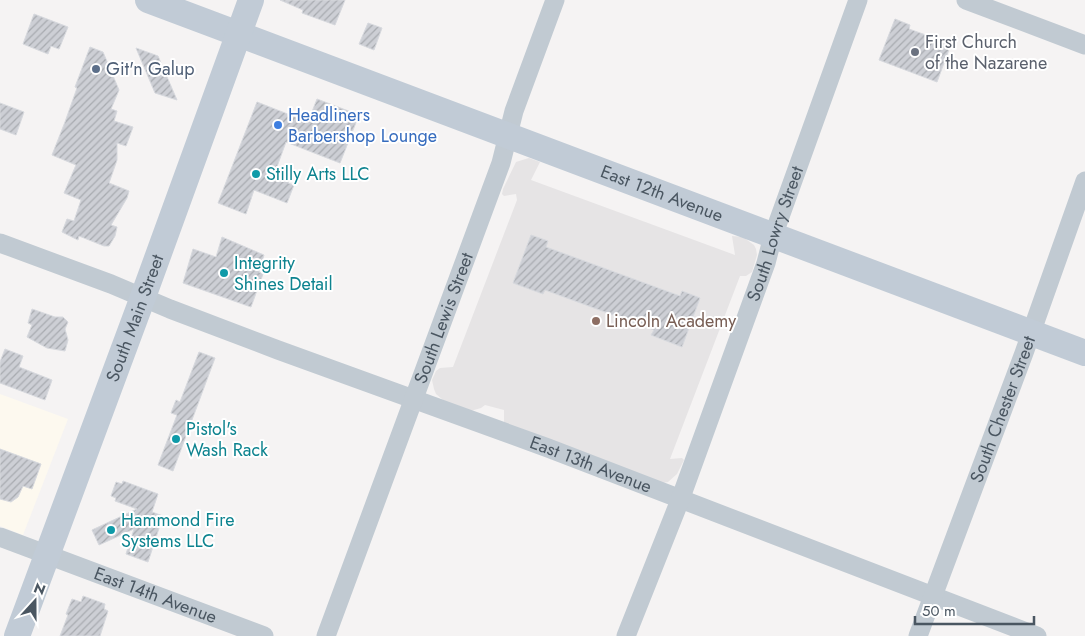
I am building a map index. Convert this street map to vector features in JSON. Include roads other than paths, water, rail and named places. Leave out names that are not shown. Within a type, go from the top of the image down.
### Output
[{"type":"main road","name":"East 12th Avenue","points":[[148,0],[1085,353]]},
{"type":"main road","name":"South Main Street","points":[[17,636],[144,297],[251,0]]},
{"type":"street","name":"South Lewis Street","points":[[326,636],[501,163],[514,111],[555,0]]},
{"type":"street","name":"South Lowry Street","points":[[626,636],[680,500],[766,263],[773,236],[858,0]]},
{"type":"street","points":[[966,0],[1085,45]]},
{"type":"street","name":"South Chester Street","points":[[918,636],[1032,333],[1085,181]]},
{"type":"street","name":"East 13th Avenue","points":[[0,243],[111,284],[278,350],[548,448],[1037,636]]},
{"type":"street","name":"East 14th Avenue","points":[[0,537],[264,636]]},
{"type":"place","name":"First Church of the Nazarene","points":[[915,52]]},
{"type":"place","name":"Git'n Galup","points":[[96,69]]},
{"type":"place","name":"Headliners Barbershop Lounge","points":[[278,125]]},
{"type":"place","name":"Stilly Arts LLC","points":[[256,174]]},
{"type":"place","name":"Integrity Shines Detail","points":[[224,273]]},
{"type":"place","name":"Lincoln Academy","points":[[596,321]]},
{"type":"place","name":"Pistol's Wash Rack","points":[[176,439]]},
{"type":"place","name":"Hammond Fire Systems LLC","points":[[111,530]]}]
